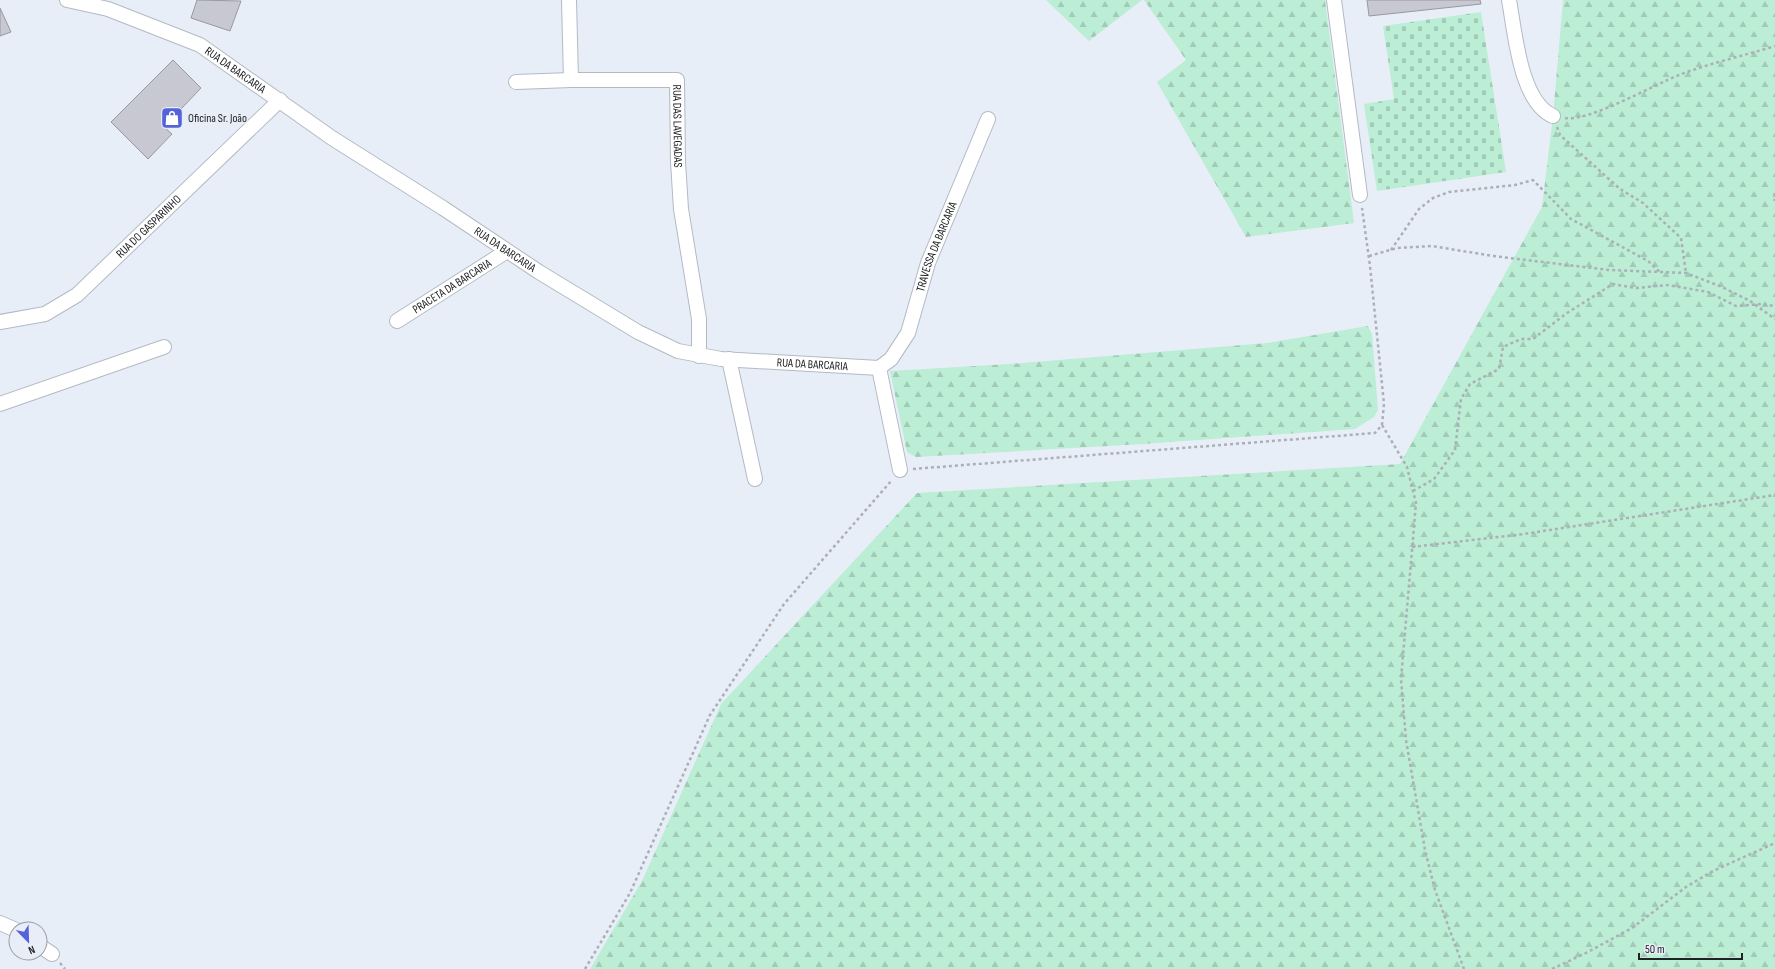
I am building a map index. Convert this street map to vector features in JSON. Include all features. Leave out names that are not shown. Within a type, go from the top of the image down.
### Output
[{"type":"street","name":"RUA DA BARCARIA","points":[[67,0],[108,9],[200,45],[332,138],[539,272],[638,332],[678,351],[699,356],[729,359],[879,368]]},
{"type":"street","points":[[516,82],[571,80],[569,0]]},
{"type":"street","points":[[1334,0],[1360,196]]},
{"type":"street","points":[[1509,0],[1524,79],[1535,102],[1545,112],[1553,116]]},
{"type":"street","name":"RUA DAS LAVEGADAS","points":[[571,80],[677,80],[678,162],[681,209],[699,319],[699,356]]},
{"type":"street","name":"RUA DO GASPARINHO","points":[[0,322],[45,314],[77,295],[280,100]]},
{"type":"street","name":"TRAVESSA DA BARCARIA","points":[[879,368],[891,359],[908,333],[928,263],[988,119]]},
{"type":"street","name":"PRACETA DA BARCARIA","points":[[397,321],[507,251]]},
{"type":"street","points":[[0,404],[164,347]]},
{"type":"street","points":[[729,359],[755,479]]},
{"type":"street","points":[[879,368],[900,470]]},
{"type":"street","points":[[48,951],[52,954]]},
{"type":"path","points":[[1686,273],[1681,238],[1643,203],[1620,189],[1560,135],[1553,116],[1571,119],[1600,111],[1679,75],[1775,46]]},
{"type":"path","points":[[1391,250],[1419,209],[1433,198],[1449,192],[1514,185],[1534,180],[1571,219],[1648,261],[1661,273]]},
{"type":"path","points":[[1775,193],[1775,201]]},
{"type":"path","points":[[586,969],[630,893],[710,715],[784,604],[900,470],[1375,433],[1382,425],[1384,404],[1369,256],[1360,196]]},
{"type":"path","points":[[1369,256],[1391,250],[1432,246],[1493,256],[1609,270],[1686,273],[1722,287],[1754,304],[1775,319]]},
{"type":"path","points":[[1413,491],[1434,479],[1455,450],[1461,399],[1470,384],[1499,369],[1503,347],[1521,339],[1533,339],[1567,313],[1613,284],[1636,288],[1668,285],[1708,292],[1736,306],[1754,304],[1775,306]]},
{"type":"path","points":[[1382,425],[1407,467],[1416,502],[1401,679],[1406,740],[1425,850],[1436,890],[1464,969]]},
{"type":"path","points":[[1412,547],[1524,534],[1775,494]]},
{"type":"path","points":[[1552,969],[1588,952],[1632,928],[1686,887],[1714,871],[1775,843]]},
{"type":"green space","points":[[1046,0],[1142,0],[1089,41]]},
{"type":"green space","points":[[1144,0],[1325,0],[1354,223],[1246,237],[1157,82],[1186,60]]},
{"type":"green space","points":[[1563,0],[1775,0],[1775,969],[590,969],[642,881],[721,704],[917,493],[1400,464],[1542,207],[1553,116]]},
{"type":"green space","points":[[1481,12],[1506,172],[1377,191],[1364,104],[1394,99],[1383,26]]},
{"type":"green space","points":[[1368,326],[1372,334],[1378,410],[1374,417],[1355,429],[1143,444],[916,457],[907,452],[890,371],[1009,364],[1267,343]]},
{"type":"building","points":[[197,0],[241,1],[230,31],[191,18]]},
{"type":"building","points":[[1367,0],[1480,0],[1481,4],[1369,16]]},
{"type":"building","points":[[0,8],[11,32],[0,36]]},
{"type":"building","points":[[173,60],[201,88],[164,127],[172,134],[148,159],[111,122]]},
{"type":"place","name":"Oficina Sr. João","points":[[172,118]]}]
